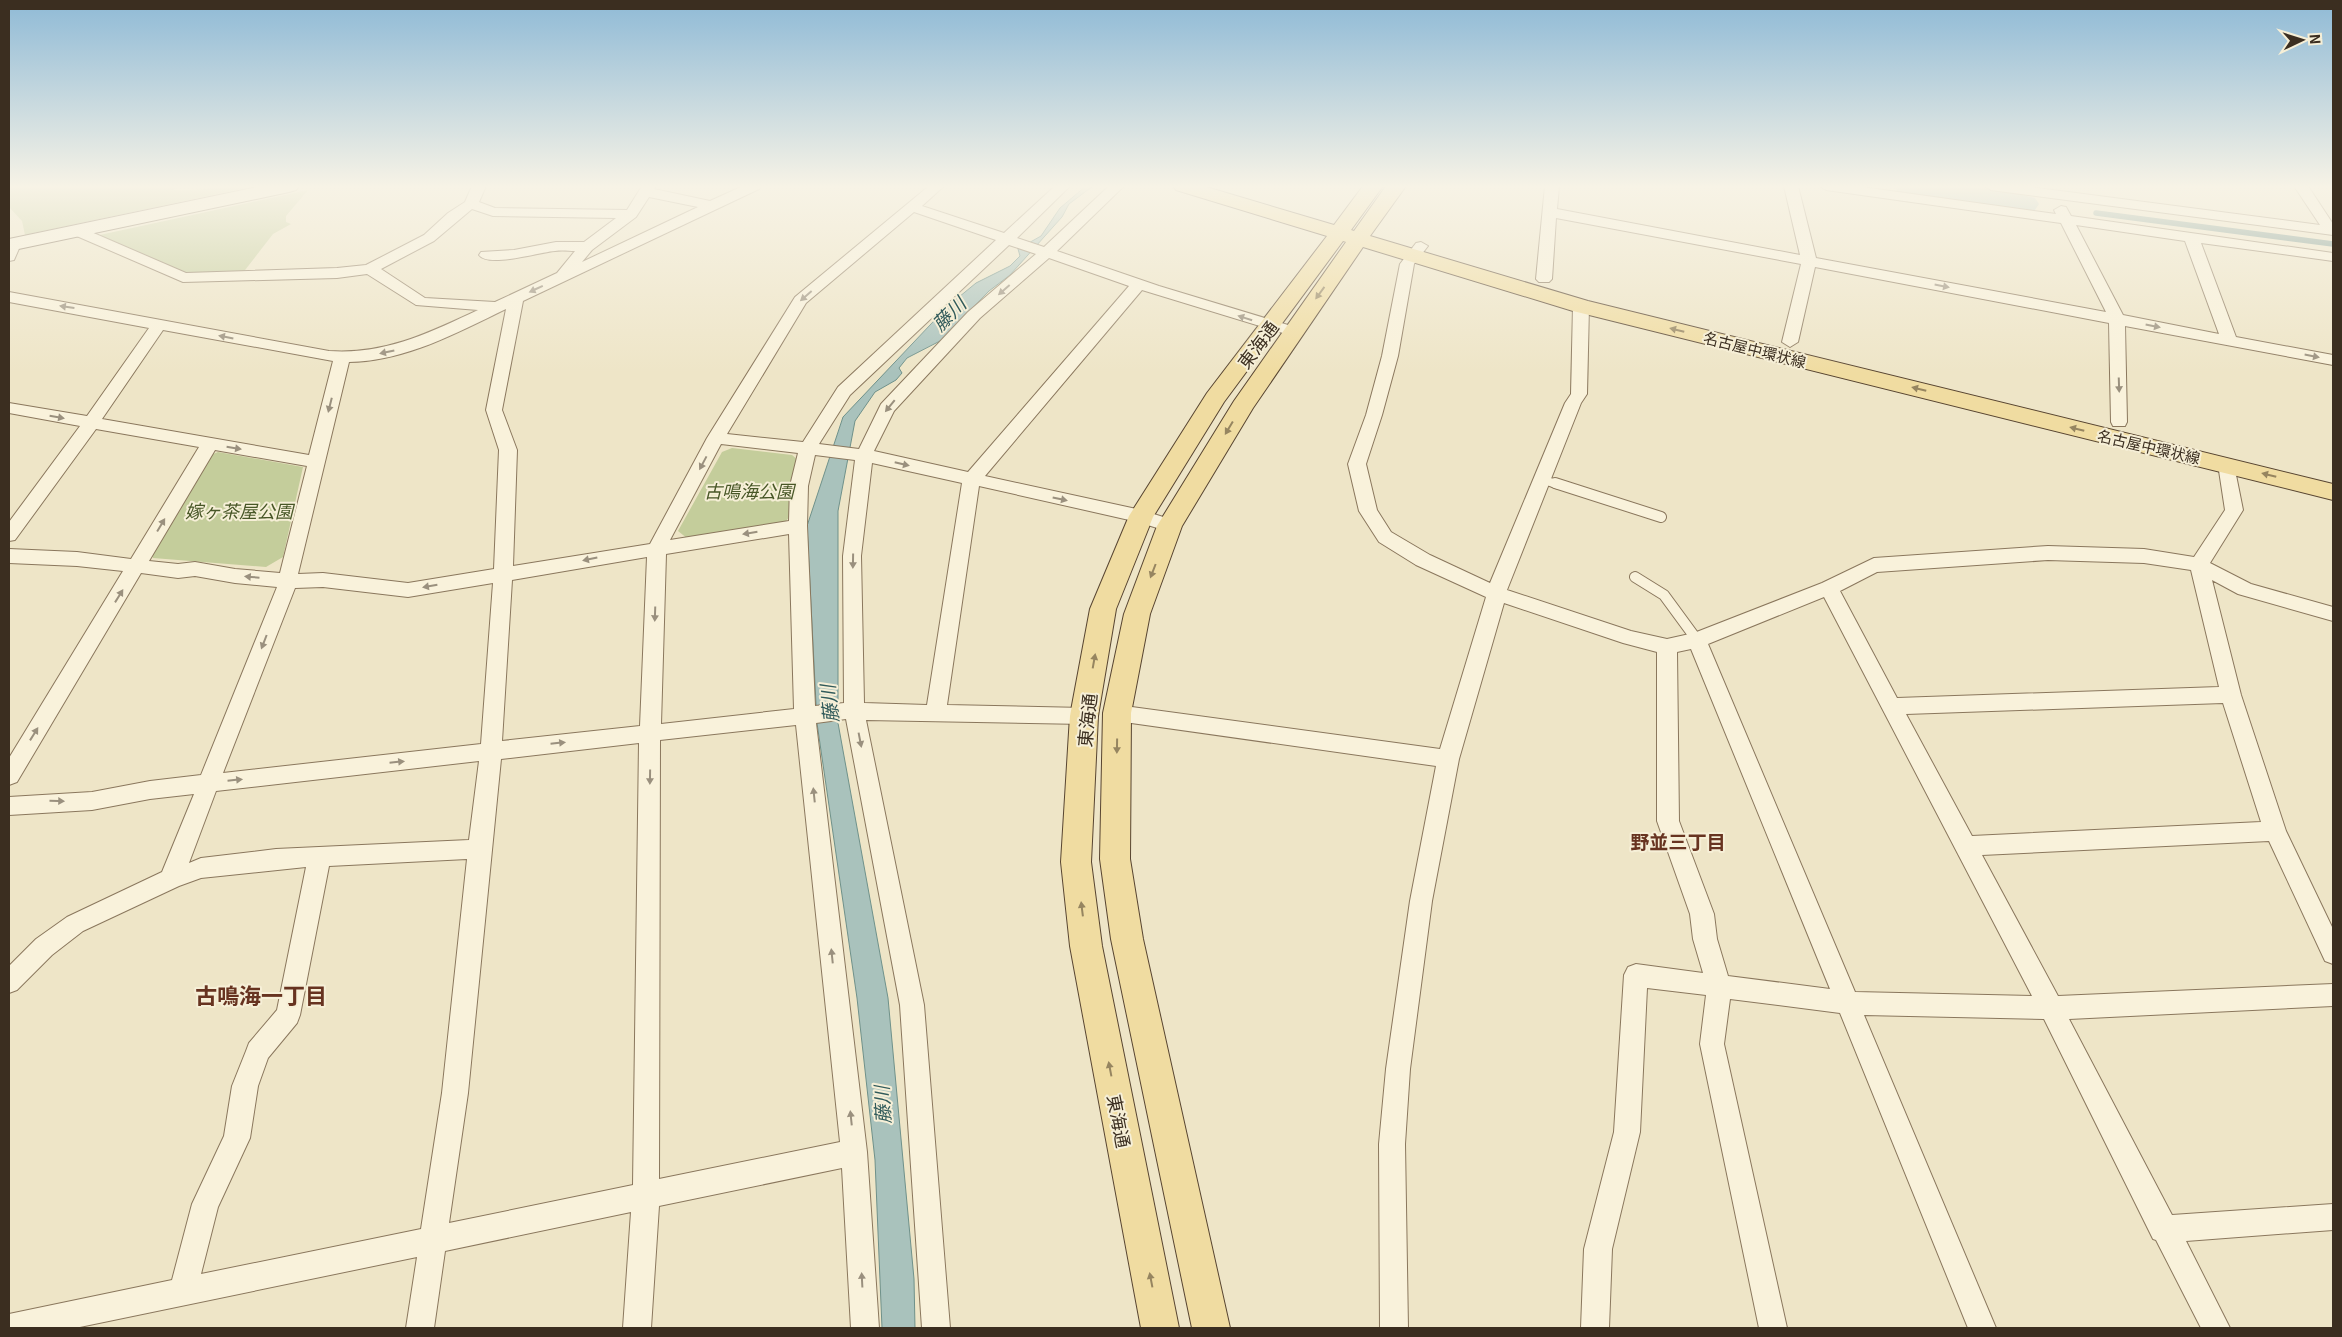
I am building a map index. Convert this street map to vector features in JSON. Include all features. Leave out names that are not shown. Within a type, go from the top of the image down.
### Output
[{"type":"main road","name":"東海通","points":[[1211,1328],[1126,939],[1115,859],[1117,713],[1137,614],[1170,526],[1242,406],[1282,329],[1339,248]]},
{"type":"main road","name":"名古屋中環状線","points":[[1409,248],[1581,306],[2227,464],[2333,492]]},
{"type":"main road","name":"名古屋中環状線","points":[[1417,251],[1544,279],[1790,342],[2333,476]]},
{"type":"main road","name":"東海通","points":[[1160,1328],[1086,946],[1076,862],[1084,716],[1103,609],[1141,516],[1215,398],[1282,329]]},
{"type":"street","points":[[117,248],[183,277],[192,278],[337,273],[370,269],[411,248]]},
{"type":"street","points":[[486,255],[504,255],[542,248]]},
{"type":"street","points":[[558,279],[587,248]]},
{"type":"street","points":[[612,248],[620,250]]},
{"type":"street","points":[[9,297],[342,357],[378,354],[411,346],[623,248]]},
{"type":"street","points":[[637,1328],[646,1194],[650,733],[657,547],[716,438],[800,300],[862,248]]},
{"type":"street","points":[[865,1328],[854,1152],[809,716],[798,526],[799,486],[812,450],[844,391],[1000,248]]},
{"type":"street","points":[[1039,248],[1282,329]]},
{"type":"street","points":[[1544,279],[1547,248]]},
{"type":"street","points":[[1742,248],[2333,360]]},
{"type":"street","points":[[1790,342],[1809,261],[1806,248]]},
{"type":"street","points":[[2081,248],[2117,319],[2119,422]]},
{"type":"street","points":[[2196,248],[2230,341]]},
{"type":"street","points":[[2275,248],[2333,257]]},
{"type":"street","points":[[936,1328],[912,1005],[850,711],[852,556],[859,455],[887,408],[974,316],[1044,250]]},
{"type":"street","points":[[1417,251],[1408,264],[1390,356],[1374,415],[1357,464],[1368,511],[1384,537],[1423,560],[1496,594],[1630,638],[1667,647],[1697,640],[1829,588],[1874,565],[2048,553],[2144,556],[2199,565],[2245,589],[2333,614]]},
{"type":"street","points":[[370,269],[421,302],[499,307]]},
{"type":"street","points":[[936,712],[971,480],[1140,283]]},
{"type":"street","points":[[420,1328],[455,1093],[479,849],[491,751],[503,575],[504,509],[508,450],[494,410],[516,299]]},
{"type":"street","points":[[1394,1328],[1392,1144],[1398,1069],[1421,901],[1448,759],[1496,594],[1541,479],[1573,402],[1579,394],[1581,306]]},
{"type":"street","points":[[9,535],[92,423],[159,324]]},
{"type":"street","points":[[171,879],[288,580],[342,357]]},
{"type":"street","points":[[9,408],[316,462]]},
{"type":"street","points":[[716,438],[859,455],[1141,516],[1170,526]]},
{"type":"street","points":[[9,776],[210,444]]},
{"type":"street","points":[[2227,464],[2234,510],[2199,565],[2231,695],[2274,831],[2333,953]]},
{"type":"street","points":[[9,556],[62,558],[178,571],[196,569],[305,582],[322,580],[408,590],[657,547],[798,526]]},
{"type":"street","points":[[1829,588],[2051,1008],[2163,1229],[2216,1328]]},
{"type":"street","points":[[1697,640],[1982,1328]]},
{"type":"street","points":[[1667,647],[1668,821],[1702,914],[1705,939],[1719,986],[1712,1044],[1773,1328]]},
{"type":"street","points":[[1891,706],[2231,695]]},
{"type":"street","points":[[9,806],[49,801],[82,802],[108,799],[150,790],[208,783],[850,711],[1084,716]]},
{"type":"street","points":[[1117,713],[1448,759]]},
{"type":"street","points":[[1966,846],[2274,831]]},
{"type":"street","points":[[9,982],[44,947],[75,924],[171,879],[201,868],[276,859],[479,849]]},
{"type":"street","points":[[183,1291],[205,1204],[237,1138],[248,1077],[258,1051],[288,1015],[309,916],[319,857]]},
{"type":"street","points":[[1595,1328],[1598,1249],[1627,1132],[1636,975],[1847,1003],[2051,1008],[2333,995]]},
{"type":"street","points":[[9,1328],[854,1152]]},
{"type":"street","points":[[2163,1229],[2333,1217]]},
{"type":"lane","points":[[1541,479],[1661,517]]},
{"type":"lane","points":[[1635,577],[1664,595],[1697,640]]},
{"type":"green space","points":[[124,248],[262,248],[242,274],[183,274]]},
{"type":"green space","name":"古鳴海公園","points":[[732,448],[792,455],[798,460],[789,517],[784,524],[688,539],[678,531],[722,452]]},
{"type":"green space","name":"嫁ヶ茶屋公園","points":[[218,452],[303,467],[283,557],[266,567],[153,558],[150,552],[208,456]]},
{"type":"water","name":"藤川","points":[[1034,248],[1010,275],[989,291],[940,341],[907,358],[899,368],[902,373],[896,380],[875,392],[855,421],[838,511],[838,723],[888,998],[914,1279],[915,1328],[882,1328],[875,1160],[857,998],[817,723],[807,526],[843,417],[948,306],[976,283],[1010,266],[1020,256],[1018,249]]},
{"type":"district","name":"野並三丁目","points":[[1678,840]]},
{"type":"district","name":"古鳴海一丁目","points":[[261,994]]}]
